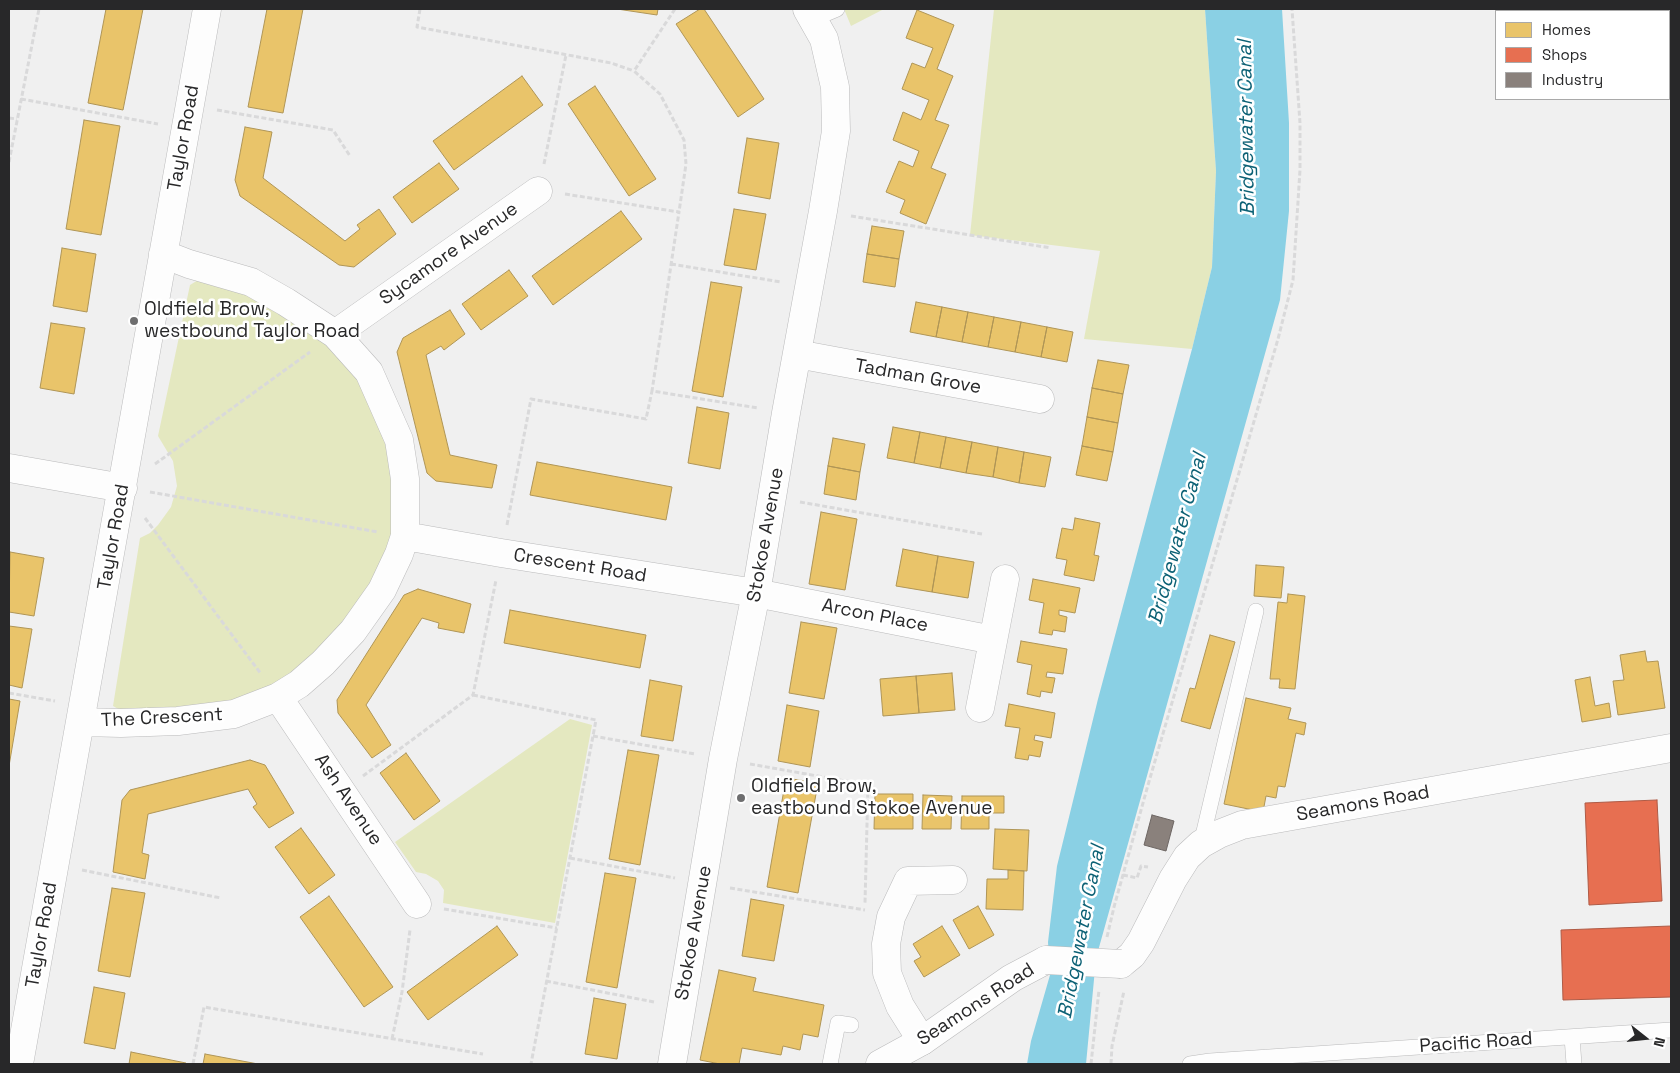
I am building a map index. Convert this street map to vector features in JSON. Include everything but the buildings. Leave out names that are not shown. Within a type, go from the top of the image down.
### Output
[{"type":"street","name":"Taylor Road","points":[[19,1064],[207,9]]},
{"type":"street","name":"Stokoe Avenue","points":[[672,1064],[723,759],[756,593],[836,131],[835,87],[819,12]]},
{"type":"street","name":"Sycamore Avenue","points":[[335,334],[538,191]]},
{"type":"street","name":"The Crescent","points":[[82,714],[120,723],[178,721],[234,714],[278,697],[299,684],[323,663],[354,631],[382,590],[399,554],[404,536],[405,479],[399,440],[369,372],[335,334],[286,302],[251,282],[189,264],[163,254]]},
{"type":"street","name":"Tadman Grove","points":[[797,354],[1040,399]]},
{"type":"street","points":[[9,468],[122,488]]},
{"type":"street","name":"Crescent Road","points":[[404,536],[756,593]]},
{"type":"street","points":[[980,708],[1005,579]]},
{"type":"street","name":"Arcon Place","points":[[756,593],[993,640]]},
{"type":"street","name":"Ash Avenue","points":[[278,697],[417,904]]},
{"type":"street","name":"Seamons Road","points":[[880,1064],[922,1041],[1012,978],[1046,960],[1121,964],[1132,955],[1142,942],[1173,878],[1187,857],[1201,844],[1242,825],[1671,748]]},
{"type":"street","points":[[922,1041],[900,1006],[887,973],[886,944],[891,917],[899,881],[953,880]]},
{"type":"lane","points":[[1201,844],[1256,611]]},
{"type":"lane","points":[[830,1064],[838,1023],[851,1025]]},
{"type":"lane","name":"Pacific Road","points":[[1190,1064],[1210,1061],[1671,1030]]},
{"type":"lane","points":[[1572,1037],[1574,1064]]},
{"type":"path","points":[[9,162],[39,9]]},
{"type":"path","points":[[420,9],[417,27],[611,63],[634,71],[660,94],[684,140],[686,164],[652,391],[786,413]]},
{"type":"path","points":[[634,71],[675,9]]},
{"type":"path","points":[[1144,866],[1140,866],[1137,878],[1123,875],[1278,339],[1293,280],[1299,190],[1300,123],[1292,9]]},
{"type":"path","points":[[566,55],[538,191],[679,212]]},
{"type":"path","points":[[21,99],[333,130],[350,156]]},
{"type":"path","points":[[9,118],[17,119]]},
{"type":"path","points":[[823,211],[1051,248]]},
{"type":"path","points":[[671,264],[809,287]]},
{"type":"path","points":[[122,488],[335,334]]},
{"type":"path","points":[[122,488],[404,536]]},
{"type":"path","points":[[122,488],[278,697]]},
{"type":"path","points":[[772,498],[982,534]]},
{"type":"path","points":[[9,692],[82,714]]},
{"type":"path","points":[[473,694],[596,720],[531,1064]]},
{"type":"path","points":[[570,858],[702,883],[865,910],[868,785],[593,736]]},
{"type":"path","points":[[55,864],[221,898]]},
{"type":"path","points":[[392,1039],[402,992],[410,929],[417,904],[557,928]]},
{"type":"path","points":[[1111,1064],[1112,1046],[1126,980],[1121,964]]},
{"type":"path","points":[[546,981],[682,1007]]},
{"type":"path","points":[[193,1064],[204,1007],[482,1054]]},
{"type":"green space","points":[[844,9],[884,9],[851,26]]},
{"type":"green space","points":[[994,9],[1205,9],[1216,171],[1212,267],[1192,349],[1084,339],[1100,251],[970,235]]},
{"type":"green space","points":[[203,277],[250,286],[336,339],[383,408],[404,531],[320,660],[235,710],[120,710],[113,706],[140,538],[150,533],[158,525],[171,507],[177,486],[173,461],[158,436],[190,285]]},
{"type":"green space","points":[[570,719],[592,725],[555,923],[443,903],[444,890],[438,881],[426,874],[416,872],[395,842]]},
{"type":"water","name":"Bridgewater Canal","points":[[1205,9],[1282,9],[1289,123],[1289,211],[1280,300],[1098,951],[1086,1064],[1027,1064],[1031,1041],[1050,975],[1048,942],[1057,866],[1098,699],[1192,349],[1212,267],[1216,171]]},
{"type":"place","name":"Oldfield Brow, westbound Taylor Road","points":[[134,321]]},
{"type":"place","name":"Oldfield Brow, eastbound Stokoe Avenue","points":[[741,798]]}]
